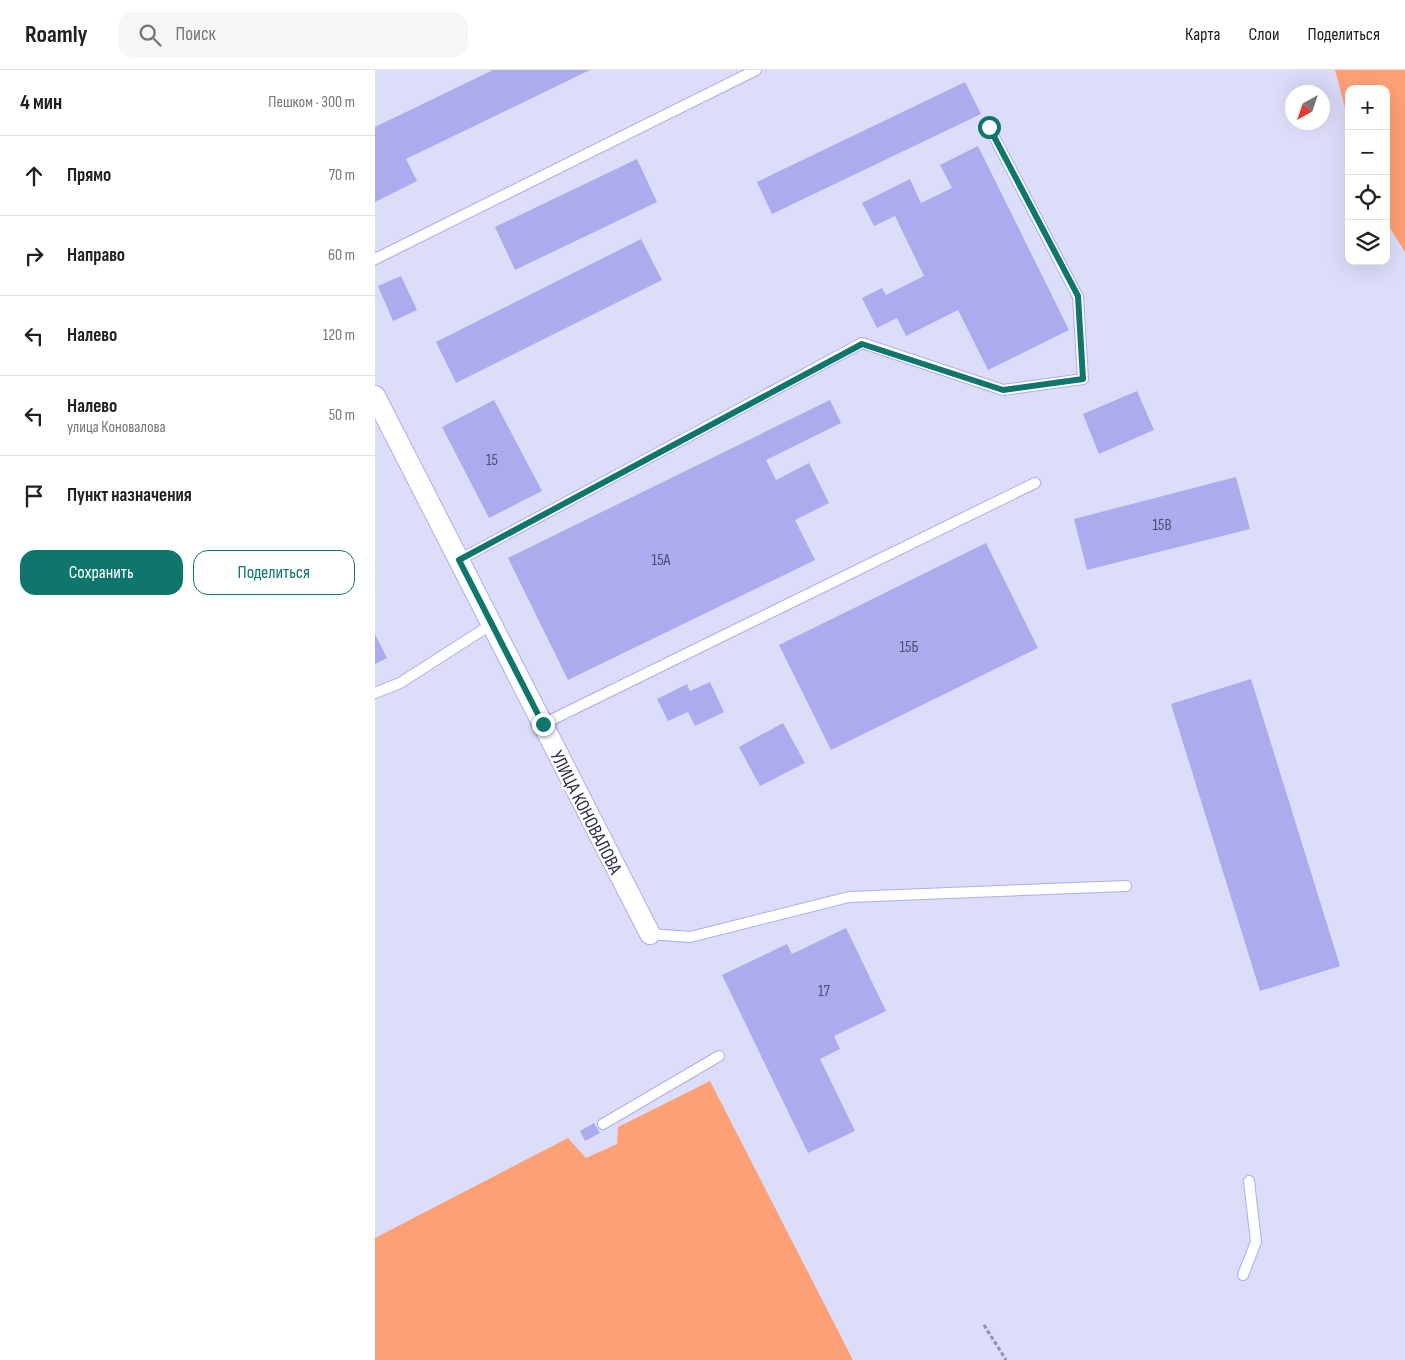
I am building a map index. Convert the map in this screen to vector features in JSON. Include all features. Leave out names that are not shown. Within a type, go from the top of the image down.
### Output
[{"type":"street","name":"УЛИЦА КОНОВАЛОВА","points":[[375,396],[650,934]]},
{"type":"lane","points":[[375,260],[755,70]]},
{"type":"lane","points":[[459,560],[862,344],[1003,390],[1083,379],[1078,296],[989,127]]},
{"type":"lane","points":[[543,724],[1035,483]]},
{"type":"lane","points":[[375,693],[400,683],[492,624]]},
{"type":"lane","points":[[650,934],[690,937],[849,897],[1126,886]]},
{"type":"lane","points":[[603,1124],[719,1056]]},
{"type":"lane","points":[[1243,1275],[1257,1242],[1249,1180]]},
{"type":"path","points":[[984,1325],[1005,1360]]},
{"type":"shaded area","points":[[1335,70],[1405,70],[1405,252],[1390,228],[1390,85],[1345,85],[1345,108]]},
{"type":"shaded area","points":[[710,1081],[853,1360],[375,1360],[375,1238],[568,1138],[586,1158],[617,1144],[618,1127]]},
{"type":"building","points":[[493,70],[590,70],[406,159],[417,181],[375,202],[375,127]]},
{"type":"building","points":[[965,82],[981,114],[772,214],[757,182]]},
{"type":"building","points":[[978,146],[1069,330],[988,370],[958,310],[906,336],[897,318],[877,328],[862,298],[882,288],[886,295],[924,276],[895,216],[874,226],[862,203],[910,179],[921,203],[952,188],[940,165]]},
{"type":"building","points":[[637,159],[657,202],[515,270],[495,227]]},
{"type":"building","points":[[641,239],[662,280],[456,383],[436,342]]},
{"type":"building","points":[[401,276],[417,310],[393,321],[378,286]]},
{"type":"building","points":[[1137,391],[1154,430],[1099,454],[1083,414]]},
{"type":"building","points":[[494,400],[542,491],[489,518],[442,427]]},
{"type":"building","points":[[830,400],[841,423],[766,460],[776,480],[809,463],[829,503],[795,520],[815,560],[568,680],[508,558]]},
{"type":"building","points":[[1236,477],[1250,529],[1087,570],[1074,519]]},
{"type":"building","points":[[986,543],[1038,648],[831,750],[779,645]]},
{"type":"building","points":[[375,634],[387,658],[375,664]]},
{"type":"building","points":[[1251,679],[1340,966],[1260,991],[1171,704]]},
{"type":"building","points":[[710,682],[724,712],[695,726],[688,712],[668,721],[657,699],[687,684],[690,691]]},
{"type":"building","points":[[783,723],[805,763],[760,786],[739,747]]},
{"type":"building","points":[[846,928],[886,1011],[834,1036],[840,1049],[820,1059],[855,1131],[808,1153],[722,975],[787,944],[792,954]]},
{"type":"building","points":[[594,1123],[600,1133],[585,1141],[580,1131]]},
{"type":"route","points":[[543,724],[459,560],[862,344],[1003,390],[1083,379],[1078,296],[989,127]]}]
